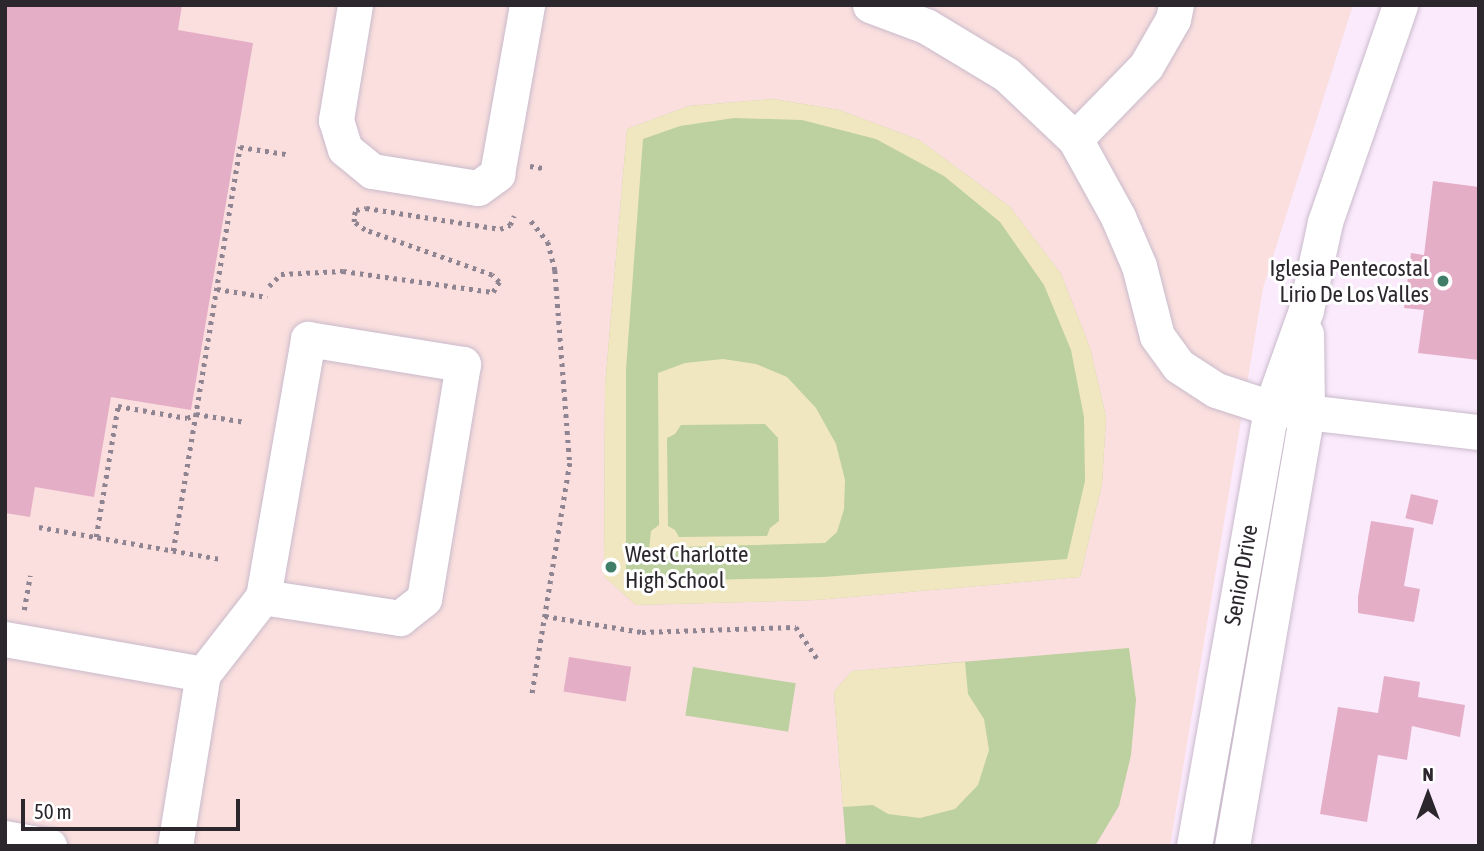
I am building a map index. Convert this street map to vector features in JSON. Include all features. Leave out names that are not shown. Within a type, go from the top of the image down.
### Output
[{"type":"street","points":[[355,5],[336,120],[345,149],[372,171],[478,188],[496,174],[527,5]]},
{"type":"street","points":[[870,5],[926,26],[1006,74],[1075,139],[1118,217],[1139,266],[1157,336],[1180,366],[1216,390],[1270,408],[1479,432]]},
{"type":"street","points":[[1075,139],[1146,66],[1174,19],[1176,5]]},
{"type":"street","name":"Senior Drive","points":[[1194,846],[1270,408],[1306,310],[1325,222],[1400,5]]},
{"type":"street","name":"Senior Drive","points":[[1232,846],[1307,412],[1306,310]]},
{"type":"street","points":[[175,846],[203,674],[263,597],[308,339],[463,364],[424,599],[400,618],[263,597]]},
{"type":"street","points":[[15,625],[203,674]]},
{"type":"street","points":[[5,838],[49,846]]},
{"type":"path","points":[[173,551],[240,147],[286,154]]},
{"type":"path","points":[[269,286],[281,274],[343,271],[493,292],[499,282],[492,275],[365,230],[354,222],[354,215],[356,210],[366,208],[500,229],[510,225],[514,216]]},
{"type":"path","points":[[531,221],[548,242],[555,270],[570,463],[531,696]]},
{"type":"path","points":[[216,289],[267,297]]},
{"type":"path","points":[[96,537],[118,405],[187,418],[196,414],[245,422]]},
{"type":"path","points":[[39,527],[220,559]]},
{"type":"path","points":[[15,625],[30,576]]},
{"type":"path","points":[[545,616],[642,632],[796,627],[818,660]]},
{"type":"shaded area","name":"West Charlotte High School","points":[[5,5],[1353,5],[1263,288],[1170,846],[5,846]]},
{"type":"green space","points":[[773,99],[839,110],[919,140],[1010,207],[1061,274],[1090,348],[1106,417],[1102,484],[1080,577],[816,600],[636,605],[604,576],[605,387],[627,129],[689,106]]},
{"type":"green space","points":[[1129,648],[1136,700],[1131,755],[1119,806],[1095,846],[846,846],[834,692],[852,671]]},
{"type":"green space","points":[[693,667],[796,683],[788,732],[685,715]]},
{"type":"sand","points":[[773,99],[839,110],[919,140],[1010,207],[1061,274],[1090,348],[1106,417],[1102,484],[1080,577],[816,600],[636,605],[604,576],[605,387],[627,129],[689,106]],"holes":[[[734,118],[802,120],[876,139],[944,176],[1000,222],[1044,285],[1071,350],[1084,417],[1085,481],[1067,559],[823,577],[636,582],[626,573],[626,369],[643,139],[680,126]]]},
{"type":"sand","points":[[723,359],[756,364],[787,377],[816,408],[836,444],[845,480],[844,509],[837,532],[825,543],[679,547],[675,554],[664,558],[654,556],[649,550],[651,531],[659,525],[658,373],[685,363]],"holes":[[[765,424],[778,438],[779,521],[770,528],[767,536],[679,537],[675,530],[668,526],[667,438],[675,434],[681,425]]]},
{"type":"sand","points":[[965,662],[968,694],[984,719],[989,750],[978,785],[955,809],[920,818],[888,814],[873,805],[843,807],[834,692],[852,671]]},
{"type":"building","points":[[5,5],[182,5],[178,30],[253,43],[191,410],[111,397],[94,497],[35,487],[30,517],[5,513]]},
{"type":"building","name":"Iglesia Pentecostal Lirio De Los Valles","points":[[1433,181],[1479,187],[1479,360],[1418,353],[1424,310],[1404,308],[1411,253],[1424,255]]},
{"type":"building","points":[[1411,494],[1438,500],[1433,525],[1405,518]]},
{"type":"building","points":[[1371,521],[1414,528],[1404,586],[1420,589],[1414,622],[1358,613],[1358,597]]},
{"type":"building","points":[[569,657],[631,667],[626,701],[564,692]]},
{"type":"building","points":[[1384,676],[1420,682],[1418,697],[1465,705],[1460,737],[1412,726],[1407,760],[1378,755],[1367,822],[1320,814],[1338,707],[1378,713]]},
{"type":"place","name":"Iglesia Pentecostal Lirio De Los Valles","points":[[1443,281]]},
{"type":"place","name":"West Charlotte High School","points":[[611,567]]}]
